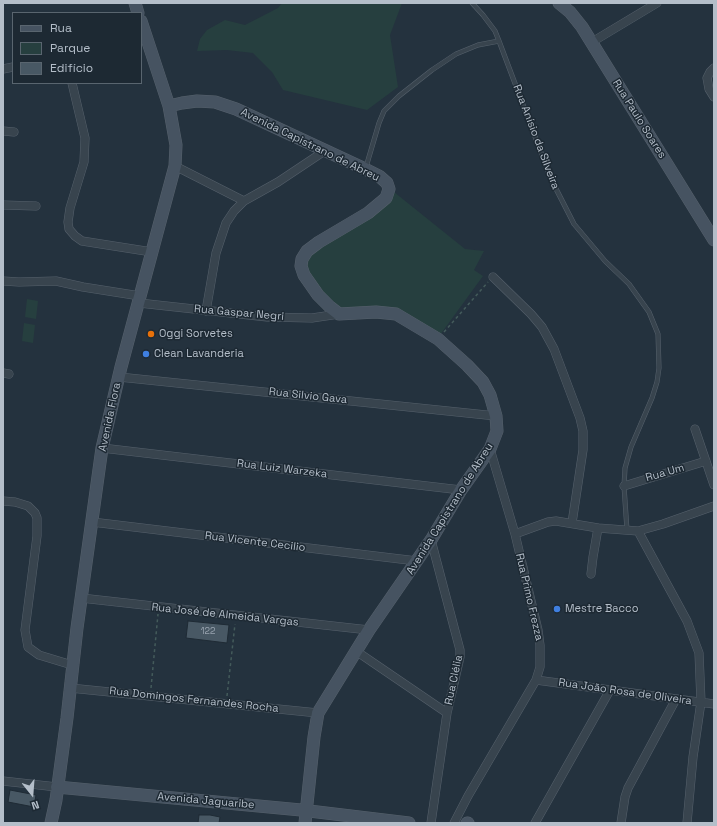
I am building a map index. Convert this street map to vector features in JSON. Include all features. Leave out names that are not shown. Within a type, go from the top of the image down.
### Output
[{"type":"street","name":"Rua Paulo Soares","points":[[559,3],[570,12],[592,42],[714,240]]},
{"type":"street","points":[[592,42],[657,3]]},
{"type":"street","name":"Avenida Flora","points":[[51,823],[102,448],[174,166],[176,145],[169,106],[142,24]]},
{"type":"street","points":[[714,68],[707,78],[709,89],[714,97]]},
{"type":"street","points":[[72,84],[85,138],[84,162],[70,208],[68,222],[69,229],[82,241],[152,252]]},
{"type":"street","name":"Avenida Capistrano de Abreu","points":[[169,106],[197,101],[214,102],[236,109],[365,169],[379,176],[387,183],[389,189],[386,198],[368,213],[319,242],[307,251],[302,259],[301,266],[304,275],[318,295],[339,314],[376,312],[396,314],[438,339],[467,365],[483,382],[490,395],[496,416],[496,431],[490,448],[461,490],[432,540],[369,630],[318,713],[314,736],[305,823]]},
{"type":"street","points":[[3,131],[14,132]]},
{"type":"street","points":[[206,311],[216,254],[221,236],[226,223],[234,211],[244,201],[278,182],[326,150]]},
{"type":"street","points":[[174,166],[244,201]]},
{"type":"street","points":[[3,205],[36,206]]},
{"type":"street","points":[[493,277],[531,314],[542,327],[556,354],[580,418],[583,431],[583,450],[572,523]]},
{"type":"street","name":"Rua Gaspar Negri","points":[[3,281],[56,281],[140,300],[206,311],[267,317],[312,318],[339,314]]},
{"type":"street","name":"Rua Silvio Gava","points":[[119,377],[496,416]]},
{"type":"street","points":[[695,429],[714,485]]},
{"type":"street","name":"Rua Luiz Warzeka","points":[[102,448],[461,490]]},
{"type":"street","name":"Rua Primo Frezza","points":[[454,823],[468,796],[536,680],[540,660],[540,638],[515,534],[490,448]]},
{"type":"street","name":"Rua Um","points":[[624,486],[706,461]]},
{"type":"street","points":[[3,501],[15,502],[28,506],[35,513],[37,518],[37,536],[25,630],[28,647],[39,655],[72,664]]},
{"type":"street","points":[[515,534],[552,521],[598,528],[638,531],[714,506]]},
{"type":"street","name":"Rua Vicente Cecilio","points":[[92,522],[417,561]]},
{"type":"street","points":[[591,574],[598,528]]},
{"type":"street","points":[[638,531],[687,621],[700,659],[701,702],[693,757],[687,823]]},
{"type":"street","name":"Rua Clélia","points":[[431,823],[447,714],[460,650],[432,540]]},
{"type":"street","name":"Rua José de Almeida Vargas","points":[[81,598],[369,630]]},
{"type":"street","points":[[356,651],[447,714]]},
{"type":"street","name":"Rua João Rosa de Oliveira","points":[[536,680],[714,704]]},
{"type":"street","name":"Rua Domingos Fernandes Rocha","points":[[70,688],[318,713]]},
{"type":"street","points":[[535,823],[610,690]]},
{"type":"street","points":[[621,823],[624,798],[628,788],[676,699]]},
{"type":"street","name":"Avenida Jaguaribe","points":[[3,781],[307,810],[409,823]]},
{"type":"lane","name":"Rua Anísio da Silveira","points":[[472,3],[495,31],[551,179],[574,224],[604,261],[629,284],[649,312],[658,334],[659,368],[657,382],[624,468],[627,531]]},
{"type":"lane","points":[[365,169],[384,111],[432,70],[456,54],[478,45],[499,41]]},
{"type":"path","points":[[438,339],[493,277]]},
{"type":"path","points":[[150,696],[159,607]]},
{"type":"path","points":[[226,704],[236,616]]},
{"type":"green space","points":[[282,3],[402,3],[390,35],[398,87],[367,110],[283,90],[272,72],[253,53],[227,50],[197,51],[200,39],[207,30],[225,20],[245,25],[278,8]]},
{"type":"green space","points":[[394,192],[465,249],[484,251],[474,270],[483,276],[440,335],[419,324],[344,311],[308,278],[305,272],[308,253]]},
{"type":"green space","points":[[27,299],[38,301],[36,319],[25,317]]},
{"type":"green space","points":[[24,323],[35,325],[33,343],[22,341]]},
{"type":"building","points":[[188,621],[229,625],[227,643],[186,638]]},
{"type":"building","points":[[10,790],[36,795],[34,807],[8,802]]},
{"type":"building","points":[[199,815],[220,817],[219,823],[198,823]]},
{"type":"place","name":"Oggi Sorvetes","points":[[151,334]]},
{"type":"place","name":"Clean Lavanderia","points":[[146,354]]},
{"type":"place","name":"Mestre Bacco","points":[[557,609]]}]
